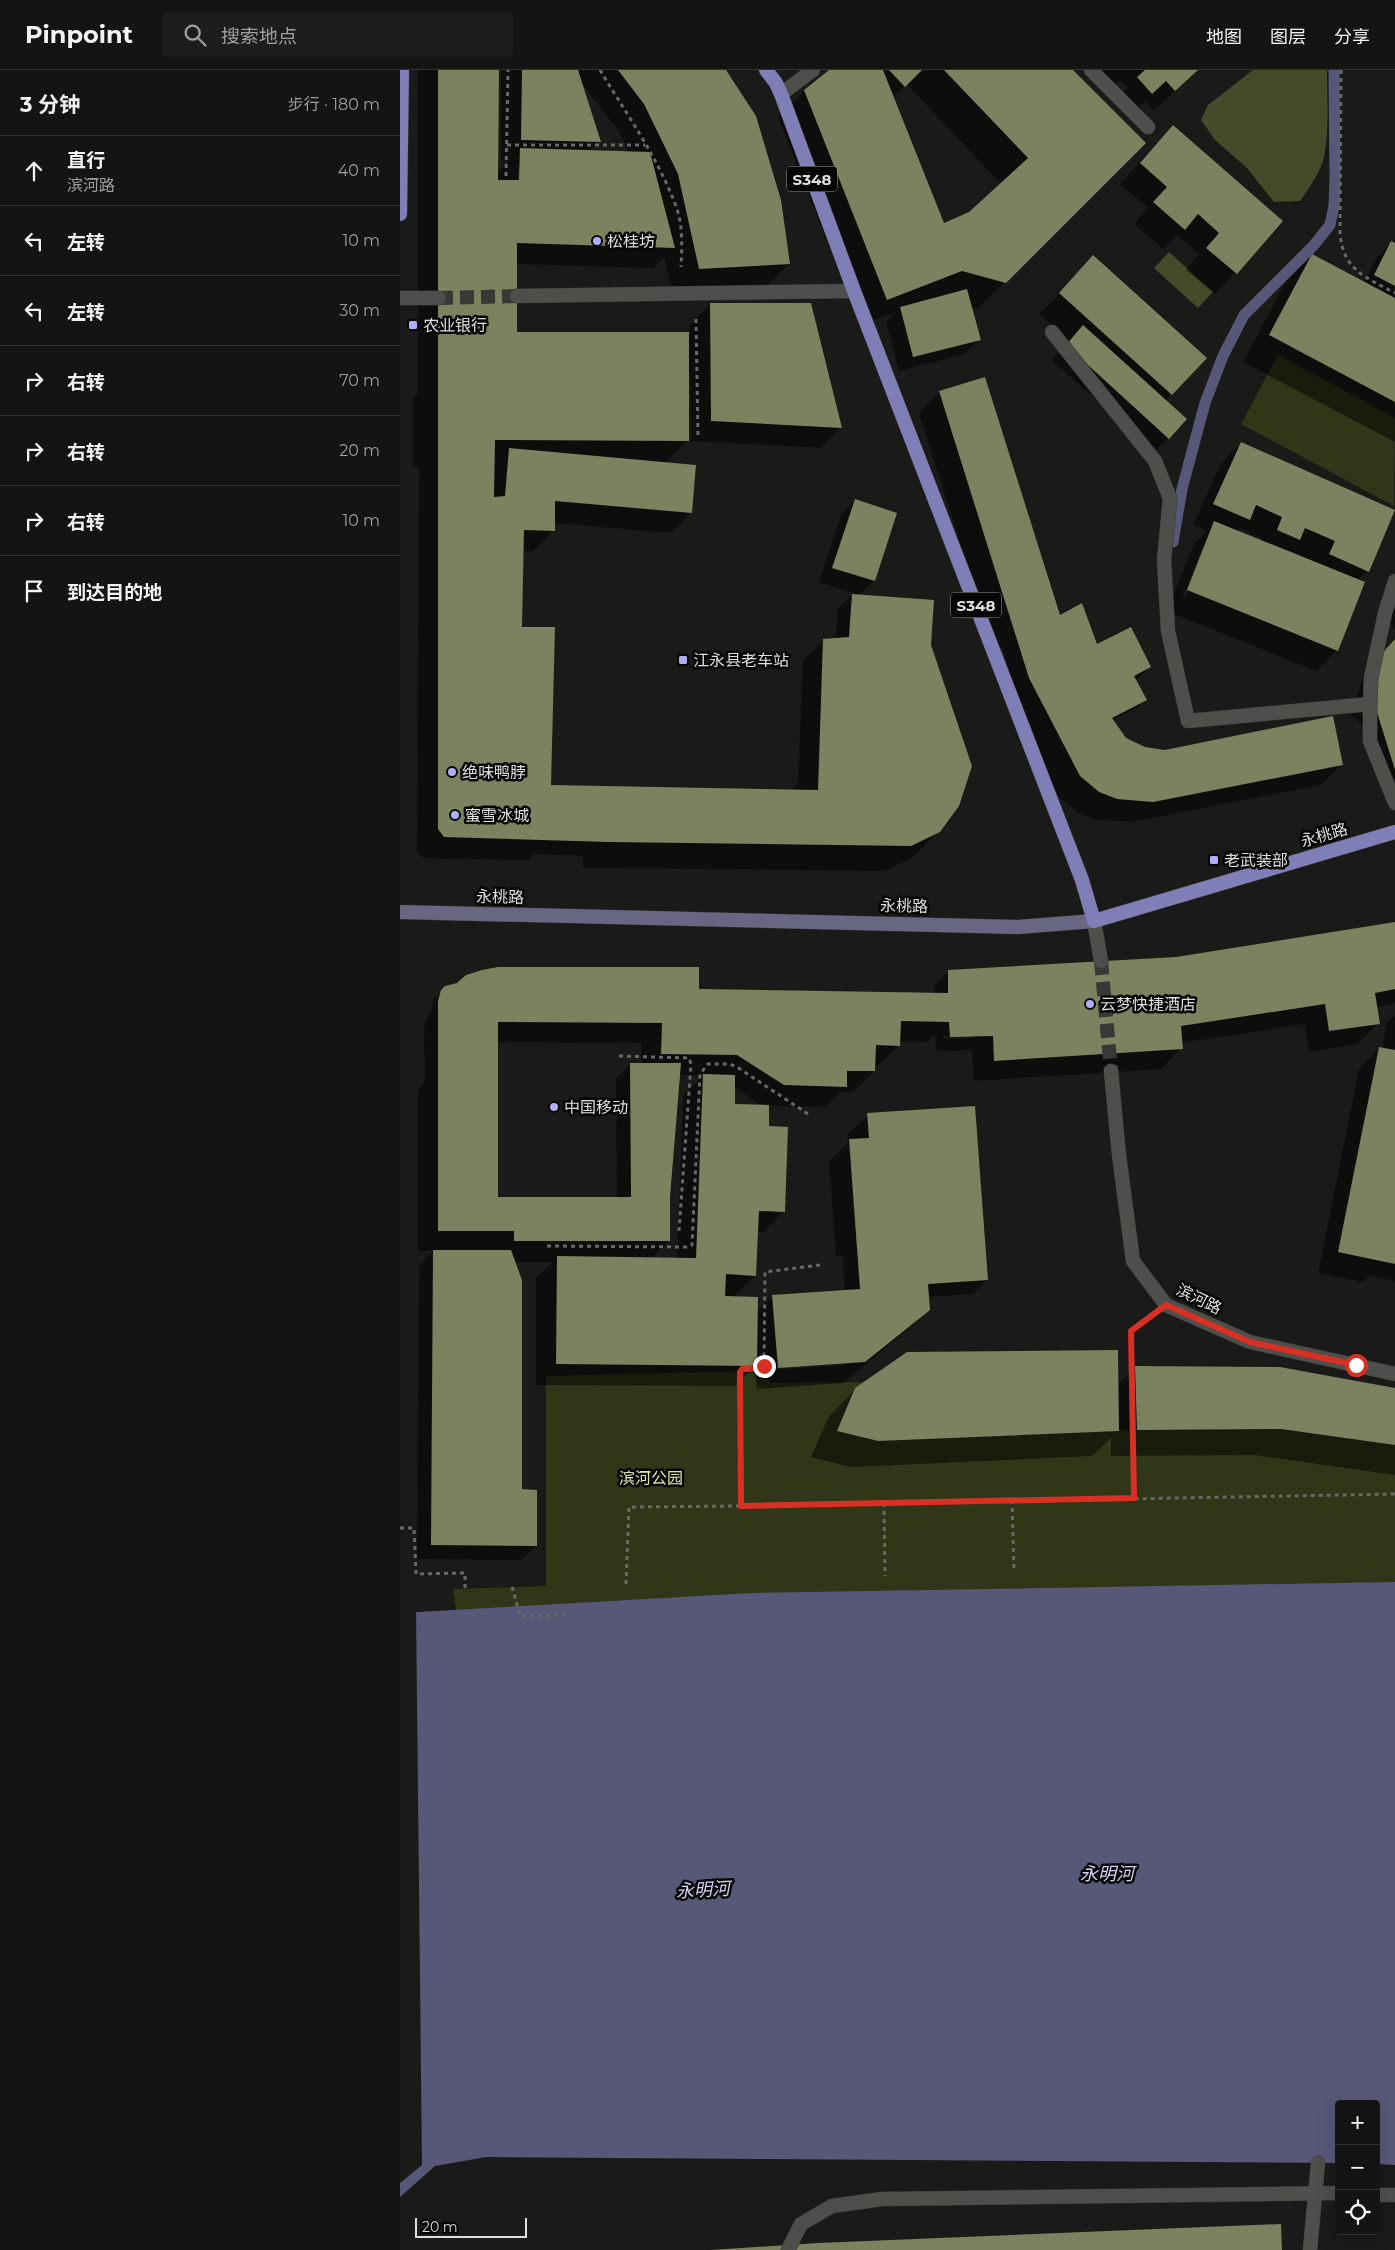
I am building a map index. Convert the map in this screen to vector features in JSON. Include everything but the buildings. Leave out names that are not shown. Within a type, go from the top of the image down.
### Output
[{"type":"main road","points":[[400,214],[402,70]]},
{"type":"main road","name":"S348","points":[[766,70],[776,83],[781,94],[854,291],[1078,870],[1094,921]]},
{"type":"main road","name":"永桃路","points":[[400,912],[1018,926],[1094,921],[1395,832]]},
{"type":"street","points":[[781,94],[813,70]]},
{"type":"street","points":[[1090,70],[1148,127]]},
{"type":"street","points":[[517,296],[854,291]]},
{"type":"street","points":[[400,298],[439,298]]},
{"type":"street","points":[[1052,332],[1155,461],[1170,498],[1164,560],[1168,632],[1188,721],[1370,704]]},
{"type":"street","points":[[1395,581],[1385,613],[1371,678],[1370,704],[1370,742],[1395,803]]},
{"type":"street","points":[[1094,921],[1101,961]]},
{"type":"street","name":"滨河路","points":[[1111,1070],[1118,1155],[1132,1261],[1166,1305],[1250,1342],[1395,1374]]},
{"type":"street","points":[[1310,2250],[1318,2163]]},
{"type":"street","points":[[788,2250],[801,2224],[832,2206],[882,2199],[1335,2193]]},
{"type":"street","points":[[1380,2195],[1395,2195]]},
{"type":"path","points":[[506,176],[508,70]]},
{"type":"path","points":[[600,70],[646,145],[677,210],[682,243],[680,294]]},
{"type":"path","points":[[1341,70],[1340,233],[1343,255],[1358,273],[1395,293]]},
{"type":"path","points":[[507,145],[646,145]]},
{"type":"path","points":[[696,293],[698,437]]},
{"type":"path","points":[[619,1056],[689,1058],[691,1064],[679,1231]]},
{"type":"path","points":[[547,1246],[686,1247],[692,1245],[700,1074],[708,1064],[730,1064],[737,1067],[811,1116]]},
{"type":"path","points":[[741,1506],[738,1381],[742,1369],[759,1369],[764,1366],[765,1272],[820,1265]]},
{"type":"path","points":[[1134,1498],[1131,1331],[1166,1305]]},
{"type":"path","points":[[626,1584],[629,1507],[1395,1494]]},
{"type":"path","points":[[1012,1500],[1014,1572]]},
{"type":"path","points":[[884,1503],[885,1576]]},
{"type":"path","points":[[400,1528],[414,1528],[416,1574],[465,1573],[465,1588]]},
{"type":"path","points":[[512,1587],[520,1616],[569,1615]]},
{"type":"green space","points":[[1253,70],[1327,70],[1328,118],[1325,155],[1318,174],[1300,201],[1274,202],[1247,168],[1215,140],[1201,120],[1208,105]]},
{"type":"green space","points":[[1169,252],[1213,292],[1198,308],[1154,268]]},
{"type":"green space","points":[[1278,355],[1395,418],[1394,506],[1241,424]]},
{"type":"green space","name":"滨河公园","points":[[712,1372],[763,1373],[771,1383],[863,1382],[855,1388],[837,1431],[878,1441],[1157,1429],[1281,1429],[1395,1445],[1395,1582],[456,1610],[453,1589],[546,1586],[546,1376]]},
{"type":"water","name":"永明河","points":[[1395,1582],[1395,2165],[1380,2164],[1380,2100],[1335,2100],[1335,2163],[486,2157],[435,2166],[400,2197],[400,1613],[752,1593]]},
{"type":"pier","points":[[416,1610],[422,2165],[400,2183],[400,1611]]},
{"type":"waterway","points":[[1173,542],[1182,489],[1205,403],[1223,356],[1244,315],[1314,245],[1330,225],[1334,206],[1335,177],[1334,70]]},
{"type":"tunnel","points":[[439,298],[517,296]]},
{"type":"tunnel","points":[[1101,961],[1111,1071]]},
{"type":"place","name":"松桂坊","points":[[597,241]]},
{"type":"place","name":"农业银行","points":[[413,325]]},
{"type":"place","name":"江永县老车站","points":[[683,660]]},
{"type":"place","name":"绝味鸭脖","points":[[452,772]]},
{"type":"place","name":"蜜雪冰城","points":[[455,815]]},
{"type":"place","name":"老武装部","points":[[1214,860]]},
{"type":"place","name":"云梦快捷酒店","points":[[1090,1004]]},
{"type":"place","name":"中国移动","points":[[554,1107]]},
{"type":"route","points":[[764,1366],[759,1369],[742,1369],[738,1381],[741,1506],[1134,1498],[1131,1331],[1166,1305],[1250,1342],[1356,1365]]}]
